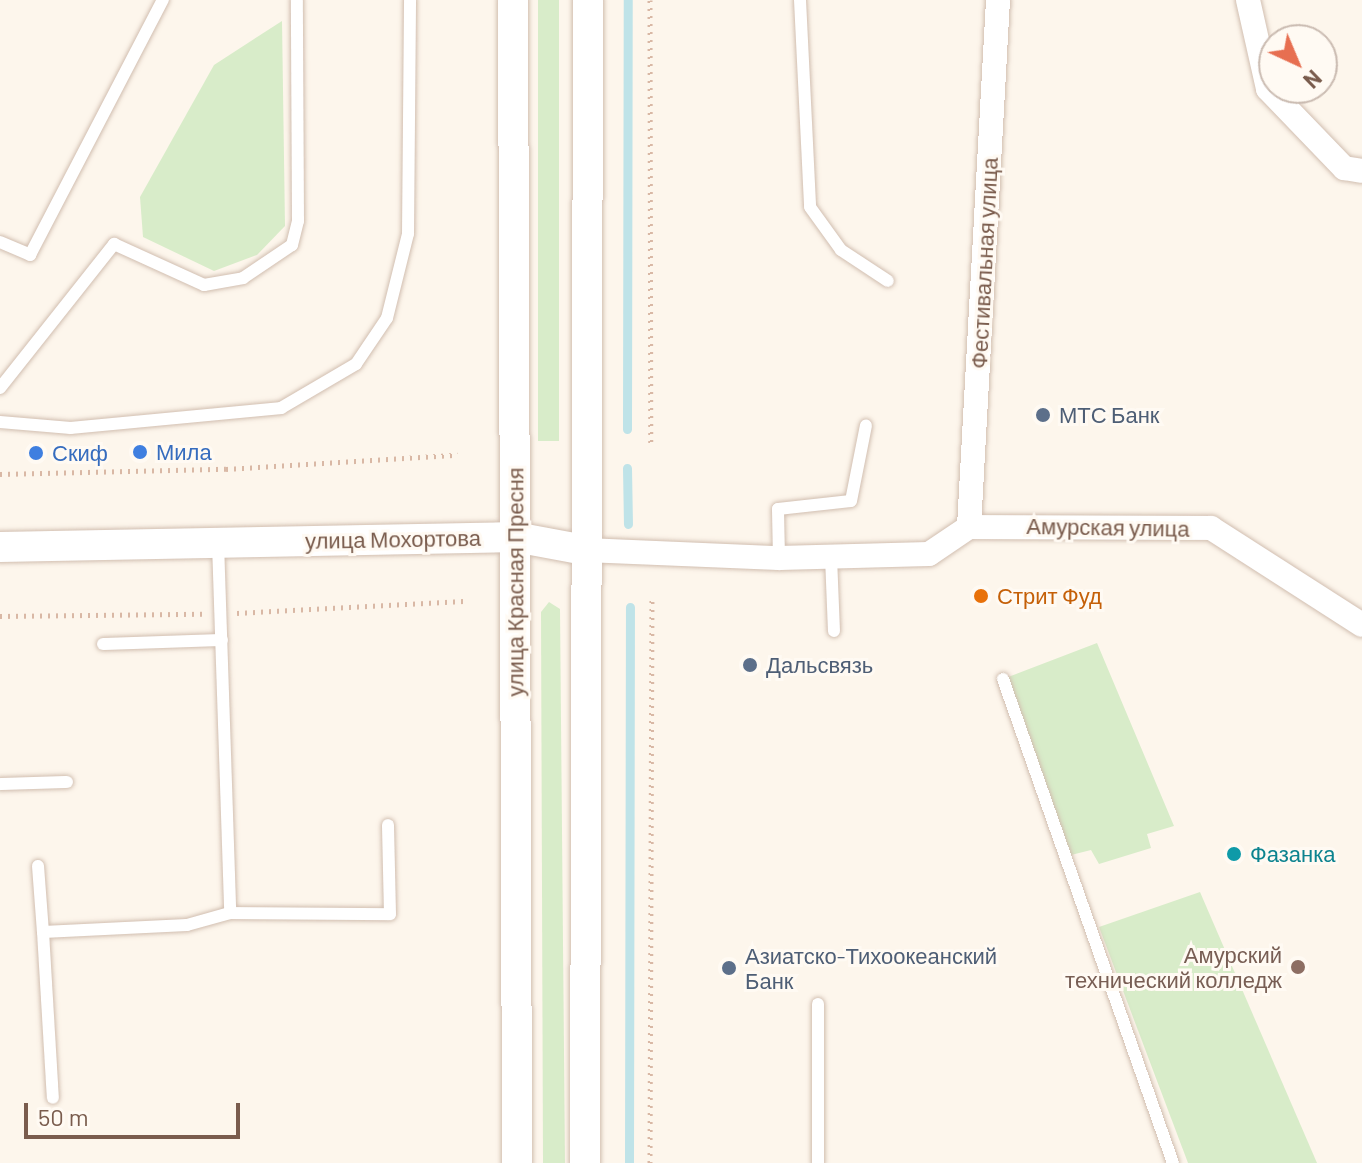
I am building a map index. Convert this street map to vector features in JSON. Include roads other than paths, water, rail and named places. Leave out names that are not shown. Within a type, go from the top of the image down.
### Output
[{"type":"street","name":"улица Красная Пресня","points":[[513,0],[517,1163]]},
{"type":"street","points":[[585,1163],[588,0]]},
{"type":"street","name":"Фестивальная улица","points":[[969,527],[998,0]]},
{"type":"street","points":[[1248,0],[1268,89],[1344,168],[1362,171]]},
{"type":"street","name":"улица Мохортова","points":[[0,547],[515,537],[585,550],[779,558],[831,557],[929,554],[969,527]]},
{"type":"street","name":"Амурская улица","points":[[969,527],[1211,528],[1362,625]]},
{"type":"lane","points":[[0,242],[30,255],[163,0]]},
{"type":"lane","points":[[0,388],[114,244],[204,285],[243,278],[292,245],[298,221],[297,0]]},
{"type":"lane","points":[[0,422],[71,428],[281,408],[356,364],[387,318],[408,234],[410,0]]},
{"type":"lane","points":[[800,0],[810,207],[841,250],[888,281]]},
{"type":"lane","points":[[779,558],[778,509],[851,501],[866,425]]},
{"type":"lane","points":[[218,543],[230,913]]},
{"type":"lane","points":[[831,557],[834,631]]},
{"type":"lane","points":[[103,644],[222,640]]},
{"type":"lane","points":[[1003,679],[1173,1163]]},
{"type":"lane","points":[[0,784],[67,782]]},
{"type":"lane","points":[[43,932],[187,925],[230,913],[390,914],[388,825]]},
{"type":"lane","points":[[38,866],[53,1098]]},
{"type":"lane","points":[[818,1004],[818,1163]]},
{"type":"waterway","points":[[627,429],[628,0]]},
{"type":"waterway","points":[[627,468],[628,524]]},
{"type":"waterway","points":[[629,1163],[630,607]]},
{"type":"place","name":"МТС Банк","points":[[1043,415]]},
{"type":"place","name":"Мила","points":[[140,452]]},
{"type":"place","name":"Скиф","points":[[36,453]]},
{"type":"place","name":"Стрит Фуд","points":[[981,596]]},
{"type":"place","name":"Дальсвязь","points":[[750,665]]},
{"type":"place","name":"Фазанка","points":[[1234,854]]},
{"type":"place","name":"Амурский технический колледж","points":[[1298,967]]},
{"type":"place","name":"Азиатско-Тихоокеанский Банк","points":[[729,968]]}]
